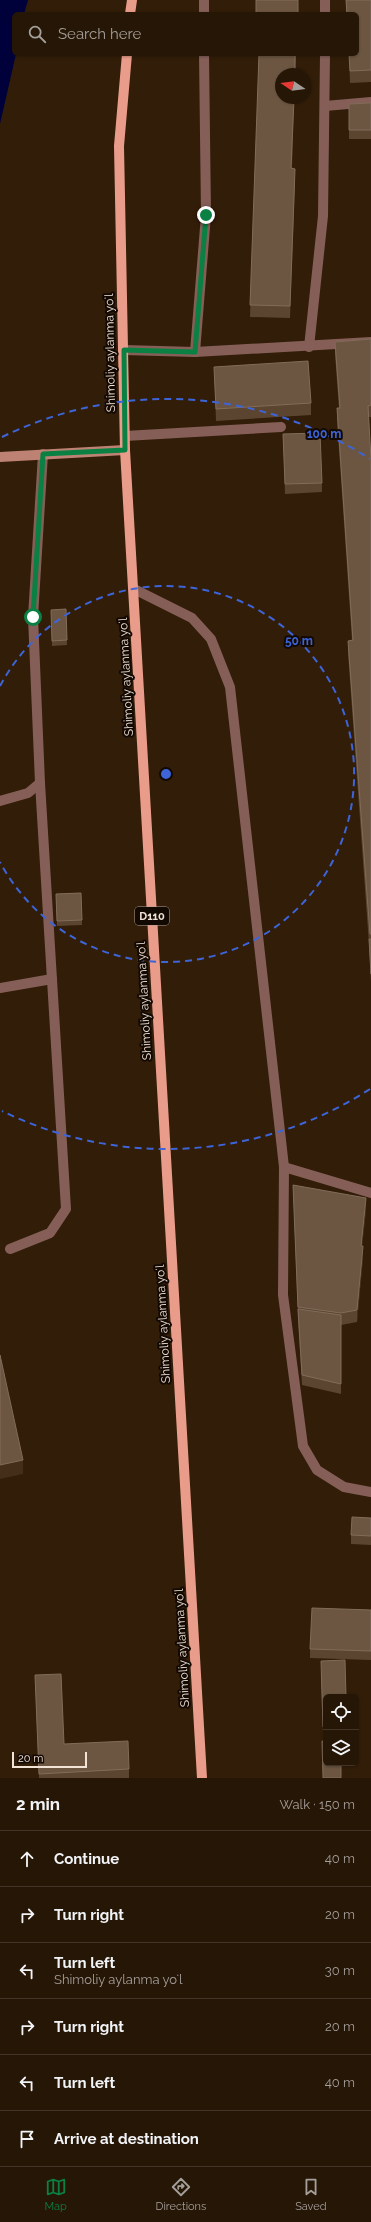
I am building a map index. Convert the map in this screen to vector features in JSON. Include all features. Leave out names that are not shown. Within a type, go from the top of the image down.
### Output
[{"type":"main road","points":[[130,12],[132,0]]},
{"type":"main road","name":"Shimoliy aylanma yoʻl","points":[[127,56],[118,146],[124,350],[125,450],[202,1778]]},
{"type":"main road","points":[[0,457],[125,450]]},
{"type":"street","points":[[204,0],[204,12]]},
{"type":"street","points":[[325,0],[325,12]]},
{"type":"street","points":[[195,352],[206,215],[204,56]]},
{"type":"street","points":[[309,347],[323,216],[325,56]]},
{"type":"street","points":[[325,106],[371,102]]},
{"type":"street","points":[[124,350],[195,352],[309,347],[371,342]]},
{"type":"street","points":[[125,436],[281,427]]},
{"type":"street","points":[[10,1249],[50,1233],[66,1209],[40,783],[33,617],[43,454]]},
{"type":"street","points":[[134,589],[192,618],[211,639],[230,687],[284,1167],[284,1295],[303,1446],[317,1470],[344,1487],[371,1492]]},
{"type":"street","points":[[0,801],[28,793],[40,783]]},
{"type":"street","points":[[0,988],[52,979]]},
{"type":"street","points":[[284,1167],[371,1193]]},
{"type":"shaded area","points":[[0,0],[28,0],[25,12],[12,12],[12,56],[16,56],[0,124]]},
{"type":"building","points":[[256,0],[298,0],[298,12],[256,12]]},
{"type":"building","points":[[346,0],[371,0],[371,70],[350,71],[349,56],[359,56],[359,12],[347,12]]},
{"type":"building","points":[[259,56],[295,56],[295,68],[275,68],[275,104],[294,104],[291,168],[295,169],[290,306],[250,305]]},
{"type":"building","points":[[371,103],[371,130],[349,130],[349,104]]},
{"type":"building","points":[[371,339],[371,405],[368,406],[371,459],[370,934],[348,641],[353,640],[337,408],[340,408],[335,342]]},
{"type":"building","points":[[308,361],[311,403],[216,409],[214,367]]},
{"type":"building","points":[[320,433],[322,483],[285,484],[283,434]]},
{"type":"building","points":[[66,609],[67,640],[52,641],[51,610]]},
{"type":"building","points":[[81,893],[82,920],[57,921],[56,894]]},
{"type":"building","points":[[369,939],[371,939],[371,974]]},
{"type":"building","points":[[293,1185],[366,1198],[357,1310],[341,1313],[298,1307]]},
{"type":"building","points":[[298,1309],[341,1315],[341,1384],[302,1375]]},
{"type":"building","points":[[0,1355],[23,1460],[0,1465]]},
{"type":"building","points":[[352,1517],[371,1518],[371,1536],[351,1535]]},
{"type":"building","points":[[312,1608],[371,1610],[371,1651],[310,1649]]},
{"type":"building","points":[[345,1660],[346,1694],[323,1694],[323,1727],[321,1661]]},
{"type":"building","points":[[61,1674],[64,1744],[128,1741],[129,1769],[39,1774],[35,1675]]},
{"type":"building","points":[[322,1741],[323,1766],[341,1766],[341,1778],[323,1778]]},
{"type":"route","points":[[33,617],[43,454],[125,450],[124,350],[195,352],[206,215]]}]
